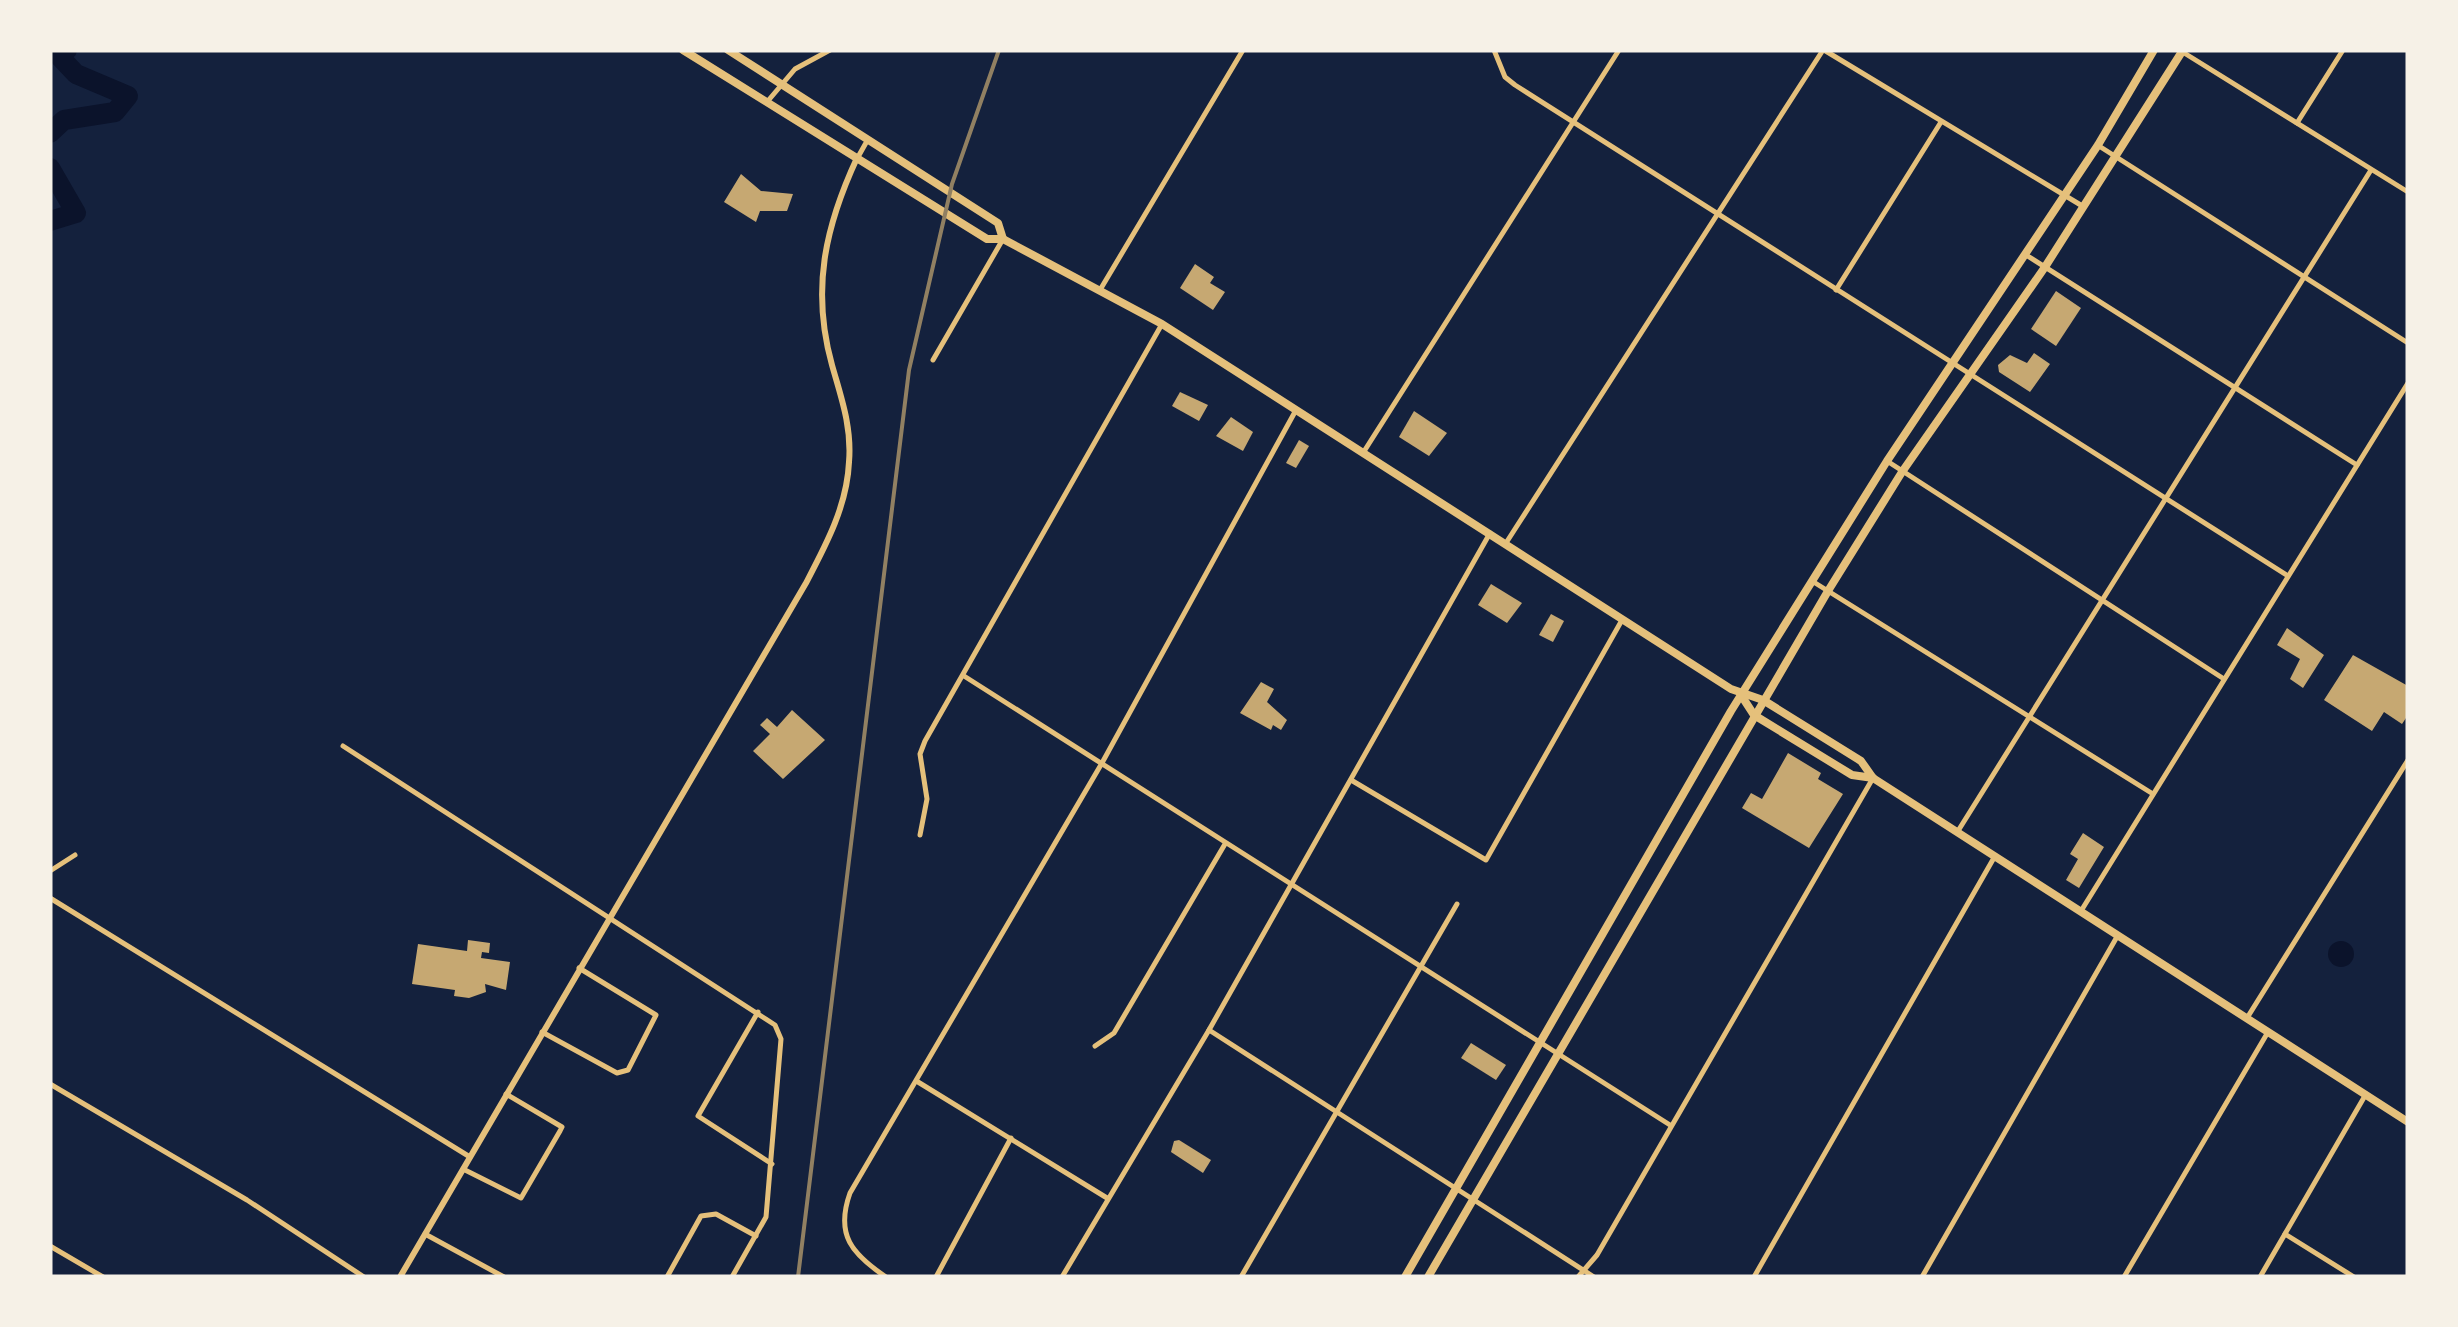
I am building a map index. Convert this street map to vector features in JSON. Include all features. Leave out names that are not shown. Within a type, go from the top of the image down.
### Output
[{"type":"main road","points":[[683,50],[986,239],[1003,239],[1162,324],[1741,695],[1763,700],[1861,761],[1873,778],[2408,1122]]},
{"type":"main road","points":[[728,50],[998,223],[1003,239]]},
{"type":"main road","points":[[1405,1277],[1741,695],[1888,461],[2098,146],[2154,50]]},
{"type":"main road","points":[[1428,1277],[1828,591],[1902,472],[2045,267],[2182,50]]},
{"type":"main road","points":[[1741,695],[1754,715],[1852,775],[1873,778]]},
{"type":"main road","points":[[1688,782],[1708,792]]},
{"type":"street","points":[[767,102],[779,83],[830,50]]},
{"type":"street","points":[[1100,290],[1243,50]]},
{"type":"street","points":[[1494,50],[1505,77],[1714,215],[1955,360],[2288,576]]},
{"type":"street","points":[[1363,454],[1619,50]]},
{"type":"street","points":[[1506,543],[1823,50],[2084,207]]},
{"type":"street","points":[[2182,50],[2408,192]]},
{"type":"street","points":[[2297,123],[2343,50]]},
{"type":"street","points":[[1836,290],[1941,122]]},
{"type":"street","points":[[400,1277],[806,583],[838,519],[850,462],[849,430],[821,318],[820,280],[836,204],[867,140]]},
{"type":"street","points":[[2098,146],[2408,343]]},
{"type":"street","points":[[1958,831],[2371,170]]},
{"type":"street","points":[[933,360],[1003,239]]},
{"type":"street","points":[[2025,254],[2358,464]]},
{"type":"street","points":[[920,835],[926,800],[920,754],[1162,324]]},
{"type":"street","points":[[2081,911],[2408,384]]},
{"type":"street","points":[[886,1277],[855,1257],[843,1225],[850,1193],[1102,763],[1296,410]]},
{"type":"street","points":[[1888,461],[2224,679]]},
{"type":"street","points":[[1062,1277],[1209,1030],[1490,534]]},
{"type":"street","points":[[1812,581],[2153,794]]},
{"type":"street","points":[[1351,780],[1486,860],[1622,620]]},
{"type":"street","points":[[964,676],[1670,1125]]},
{"type":"street","points":[[343,746],[776,1025],[780,1040],[766,1217],[734,1274]]},
{"type":"street","points":[[2247,1018],[2408,760]]},
{"type":"street","points":[[1578,1277],[1873,778]]},
{"type":"street","points":[[1095,1046],[1114,1033],[1225,844]]},
{"type":"street","points":[[50,871],[75,855]]},
{"type":"street","points":[[1754,1277],[1995,856]]},
{"type":"street","points":[[50,898],[470,1157]]},
{"type":"street","points":[[1241,1277],[1457,904]]},
{"type":"street","points":[[1922,1277],[2118,936]]},
{"type":"street","points":[[542,1032],[616,1072],[628,1070],[656,1015],[579,968]]},
{"type":"street","points":[[758,1012],[698,1116],[772,1164]]},
{"type":"street","points":[[1209,1030],[1594,1277]]},
{"type":"street","points":[[2124,1277],[2268,1032]]},
{"type":"street","points":[[918,1082],[1107,1198]]},
{"type":"street","points":[[50,1084],[247,1200],[364,1277]]},
{"type":"street","points":[[463,1169],[520,1198],[560,1131],[562,1127],[506,1094]]},
{"type":"street","points":[[2260,1277],[2366,1094]]},
{"type":"street","points":[[936,1277],[1011,1138]]},
{"type":"street","points":[[667,1277],[701,1216],[716,1214],[756,1236]]},
{"type":"street","points":[[426,1234],[504,1277]]},
{"type":"street","points":[[2285,1234],[2354,1277]]},
{"type":"street","points":[[50,1246],[104,1277]]},
{"type":"water","points":[[2341,941],[2350,945],[2354,954],[2350,963],[2341,967],[2332,963],[2328,954],[2332,945]]},
{"type":"building","points":[[741,174],[761,191],[793,194],[787,211],[760,211],[756,222],[724,202]]},
{"type":"building","points":[[1195,264],[1214,277],[1210,283],[1225,292],[1213,310],[1180,288]]},
{"type":"building","points":[[2056,291],[2081,308],[2056,346],[2031,329]]},
{"type":"building","points":[[2034,353],[2050,364],[2030,392],[1999,372],[1998,365],[2010,355],[2027,363]]},
{"type":"building","points":[[1180,392],[1208,405],[1199,421],[1172,406]]},
{"type":"building","points":[[1414,411],[1447,433],[1429,456],[1399,437]]},
{"type":"building","points":[[1231,417],[1253,432],[1243,451],[1216,436]]},
{"type":"building","points":[[1299,440],[1309,446],[1296,468],[1286,463]]},
{"type":"building","points":[[1491,584],[1522,603],[1507,623],[1478,605]]},
{"type":"building","points":[[1551,614],[1564,621],[1553,642],[1539,635]]},
{"type":"building","points":[[2287,628],[2324,655],[2303,688],[2290,679],[2300,659],[2277,645]]},
{"type":"building","points":[[2353,655],[2408,686],[2408,715],[2402,724],[2384,712],[2372,731],[2324,700]]},
{"type":"building","points":[[1261,682],[1274,689],[1267,702],[1287,720],[1281,730],[1273,725],[1271,730],[1240,713]]},
{"type":"building","points":[[792,710],[825,740],[783,779],[753,751],[770,734],[760,725],[767,718],[777,727]]},
{"type":"building","points":[[1788,753],[1821,773],[1818,779],[1843,794],[1809,848],[1742,808],[1751,793],[1762,799]]},
{"type":"building","points":[[2083,833],[2104,847],[2079,888],[2066,880],[2078,859],[2070,854]]},
{"type":"building","points":[[468,940],[490,943],[489,953],[482,952],[481,958],[510,962],[506,990],[485,984],[486,992],[469,998],[454,996],[455,990],[412,984],[418,944],[467,951]]},
{"type":"building","points":[[1471,1043],[1506,1065],[1496,1080],[1461,1058]]},
{"type":"building","points":[[1179,1140],[1211,1160],[1203,1173],[1171,1152],[1174,1141]]},
{"type":"waterway","points":[[50,133],[64,120],[115,112],[128,96],[76,74],[59,56],[67,50]]},
{"type":"waterway","points":[[50,168],[76,213],[50,221]]},
{"type":"railway","points":[[798,1277],[909,370],[952,184],[999,50]]}]
